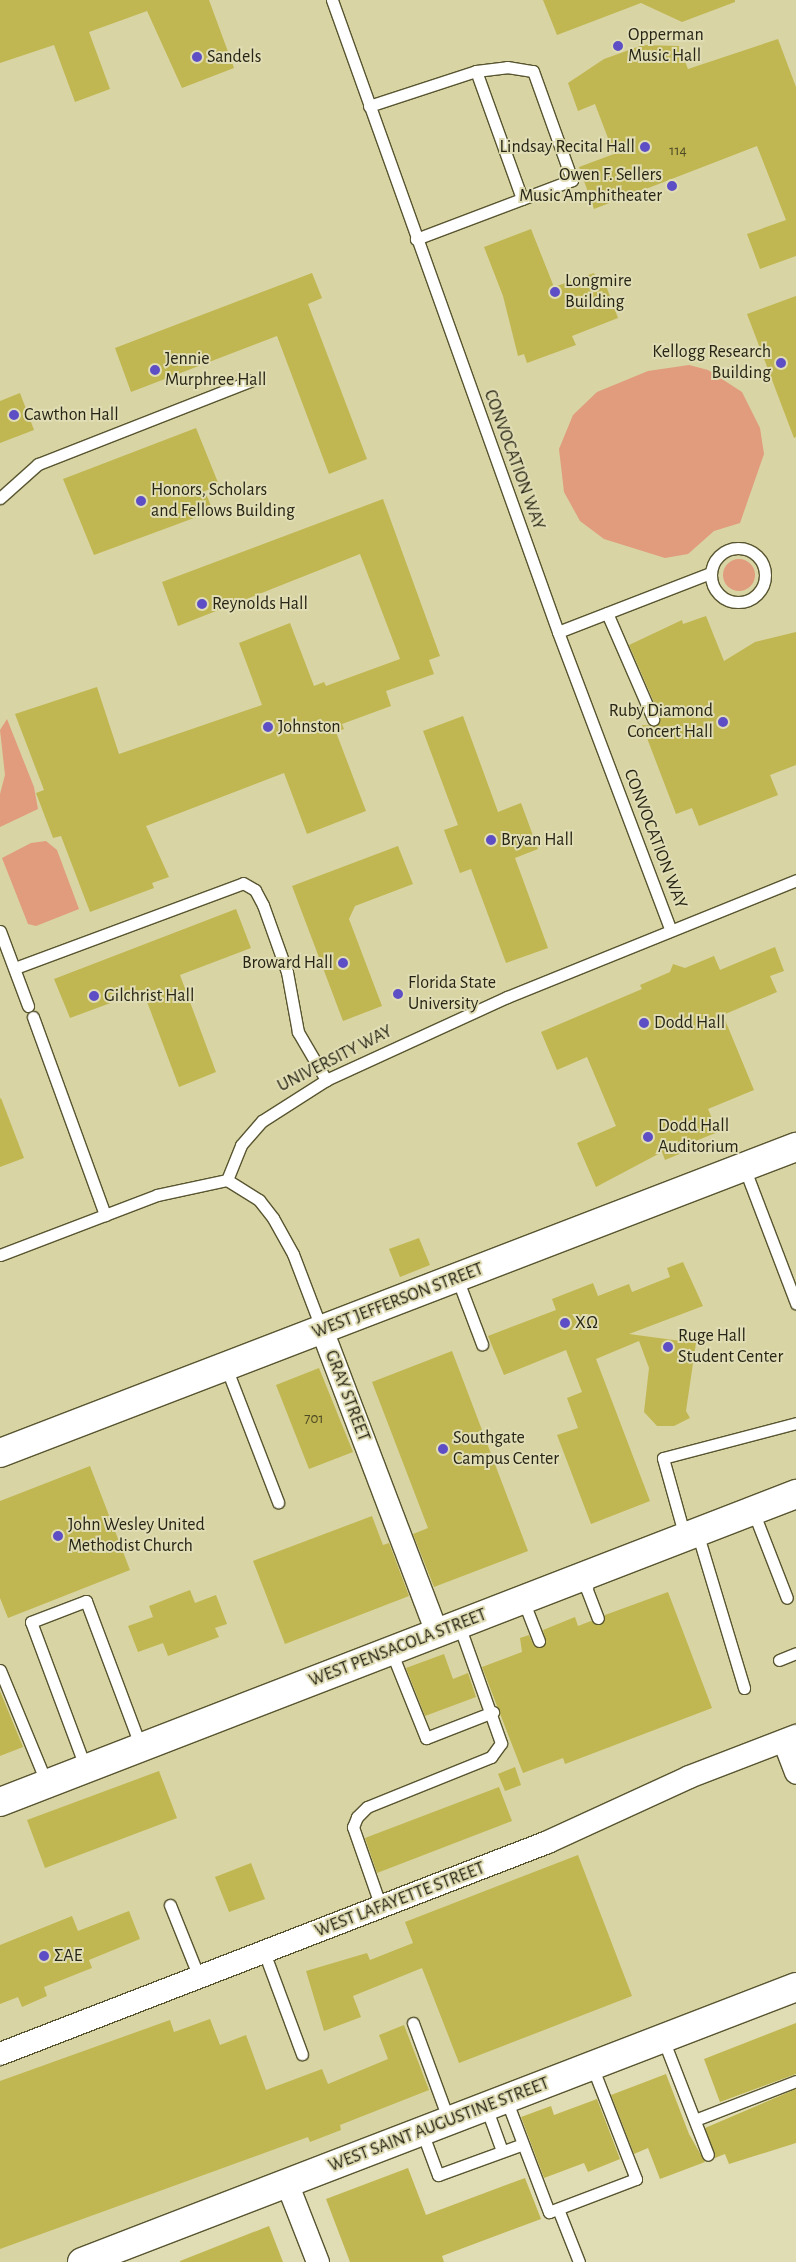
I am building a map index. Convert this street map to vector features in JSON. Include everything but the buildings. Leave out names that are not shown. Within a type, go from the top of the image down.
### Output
[{"type":"main road","name":"WEST JEFFERSON STREET","points":[[0,1453],[796,1146]]},
{"type":"main road","name":"WEST PENSACOLA STREET","points":[[0,1802],[796,1494]]},
{"type":"main road","name":"WEST SAINT AUGUSTINE STREET","points":[[82,2262],[114,2256],[287,2183],[796,1987]]},
{"type":"street","name":"GRAY STREET","points":[[322,1330],[448,1629]]},
{"type":"street","name":"WEST LAFAYETTE STREET","points":[[0,2054],[548,1842],[688,1777],[790,1738]]},
{"type":"street","points":[[790,1738],[796,1773]]},
{"type":"street","points":[[287,2183],[318,2262]]},
{"type":"lane","name":"CONVOCATION WAY","points":[[332,0],[558,632],[670,929]]},
{"type":"lane","points":[[370,106],[476,71],[507,67],[533,70],[572,180],[416,239]]},
{"type":"lane","points":[[476,71],[522,199]]},
{"type":"lane","points":[[0,498],[38,464],[250,381]]},
{"type":"lane","points":[[558,632],[710,573],[720,554],[737,547],[760,558],[766,576],[758,594],[732,602],[716,591],[710,573]]},
{"type":"lane","points":[[607,613],[653,719]]},
{"type":"lane","name":"UNIVERSITY WAY","points":[[228,1180],[241,1145],[262,1121],[326,1080],[507,997],[670,929],[796,880]]},
{"type":"lane","points":[[15,968],[243,883],[255,890],[263,905],[287,972],[298,1032],[326,1080]]},
{"type":"lane","points":[[0,931],[28,1006]]},
{"type":"lane","points":[[33,1018],[105,1215]]},
{"type":"lane","points":[[744,1167],[796,1303]]},
{"type":"lane","points":[[0,1255],[157,1196],[228,1180]]},
{"type":"lane","name":"GRAY STREET","points":[[228,1180],[259,1200],[274,1218],[293,1254],[322,1330]]},
{"type":"lane","points":[[457,1278],[482,1344]]},
{"type":"lane","points":[[226,1367],[278,1502]]},
{"type":"lane","points":[[744,1688],[662,1458],[796,1422]]},
{"type":"lane","points":[[753,1511],[786,1598]]},
{"type":"lane","points":[[588,1574],[587,1590],[598,1618]]},
{"type":"lane","points":[[523,1600],[539,1641]]},
{"type":"lane","points":[[86,1769],[31,1622],[86,1601],[141,1747]]},
{"type":"lane","points":[[381,1907],[353,1828],[357,1817],[367,1807],[491,1757],[501,1743],[493,1712],[448,1629]]},
{"type":"lane","points":[[391,1651],[426,1738],[493,1712]]},
{"type":"lane","points":[[779,1660],[796,1653]]},
{"type":"lane","points":[[0,1670],[47,1784]]},
{"type":"lane","points":[[170,1905],[199,1977]]},
{"type":"lane","points":[[264,1952],[302,2054]]},
{"type":"lane","points":[[413,2023],[449,2121]]},
{"type":"lane","points":[[663,2039],[708,2155]]},
{"type":"lane","points":[[496,2103],[523,2144],[549,2212],[636,2179],[592,2066]]},
{"type":"lane","points":[[695,2120],[796,2081]]},
{"type":"lane","points":[[496,2103],[502,2151]]},
{"type":"lane","points":[[422,2132],[438,2175],[523,2144]]},
{"type":"lane","points":[[558,2209],[579,2262]]},
{"type":"shaded area","name":"Florida State University","points":[[0,0],[796,0],[796,1987],[82,2262],[0,2262]]},
{"type":"shaded area","points":[[689,365],[708,370],[742,392],[760,428],[764,454],[740,523],[714,531],[688,554],[665,558],[604,539],[580,521],[564,492],[559,449],[573,415],[597,392],[648,371]]},
{"type":"shaded area","points":[[739,559],[745,560],[750,564],[754,569],[754,581],[750,586],[745,590],[739,591],[733,590],[728,586],[724,581],[723,575],[724,569],[728,564],[733,560]]},
{"type":"shaded area","points":[[7,719],[34,787],[38,809],[0,827],[0,794],[5,775],[0,730]]},
{"type":"shaded area","points":[[46,841],[57,850],[79,909],[36,926],[28,924],[2,858],[31,843]]},
{"type":"place","name":"Opperman Music Hall","points":[[618,46]]},
{"type":"place","name":"Sandels","points":[[197,57]]},
{"type":"place","name":"Lindsay Recital Hall","points":[[645,147]]},
{"type":"place","name":"Owen F. Sellers Music Amphitheater","points":[[672,186]]},
{"type":"place","name":"Longmire Building","points":[[555,292]]},
{"type":"place","name":"Kellogg Research Building","points":[[781,363]]},
{"type":"place","name":"Jennie Murphree Hall","points":[[155,370]]},
{"type":"place","name":"Cawthon Hall","points":[[14,415]]},
{"type":"place","name":"Honors, Scholars and Fellows Building","points":[[141,501]]},
{"type":"place","name":"Reynolds Hall","points":[[202,604]]},
{"type":"place","name":"Ruby Diamond Concert Hall","points":[[723,722]]},
{"type":"place","name":"Johnston","points":[[268,727]]},
{"type":"place","name":"Bryan Hall","points":[[491,840]]},
{"type":"place","name":"Broward Hall","points":[[343,963]]},
{"type":"place","name":"Florida State University","points":[[398,994]]},
{"type":"place","name":"Gilchrist Hall","points":[[94,996]]},
{"type":"place","name":"Dodd Hall","points":[[644,1023]]},
{"type":"place","name":"Dodd Hall Auditorium","points":[[648,1137]]},
{"type":"place","name":"ΧΩ","points":[[565,1323]]},
{"type":"place","name":"Ruge Hall Student Center","points":[[668,1347]]},
{"type":"place","name":"Southgate Campus Center","points":[[443,1449]]},
{"type":"place","name":"John Wesley United Methodist Church","points":[[58,1536]]},
{"type":"place","name":"ΣΑΕ","points":[[44,1956]]}]
